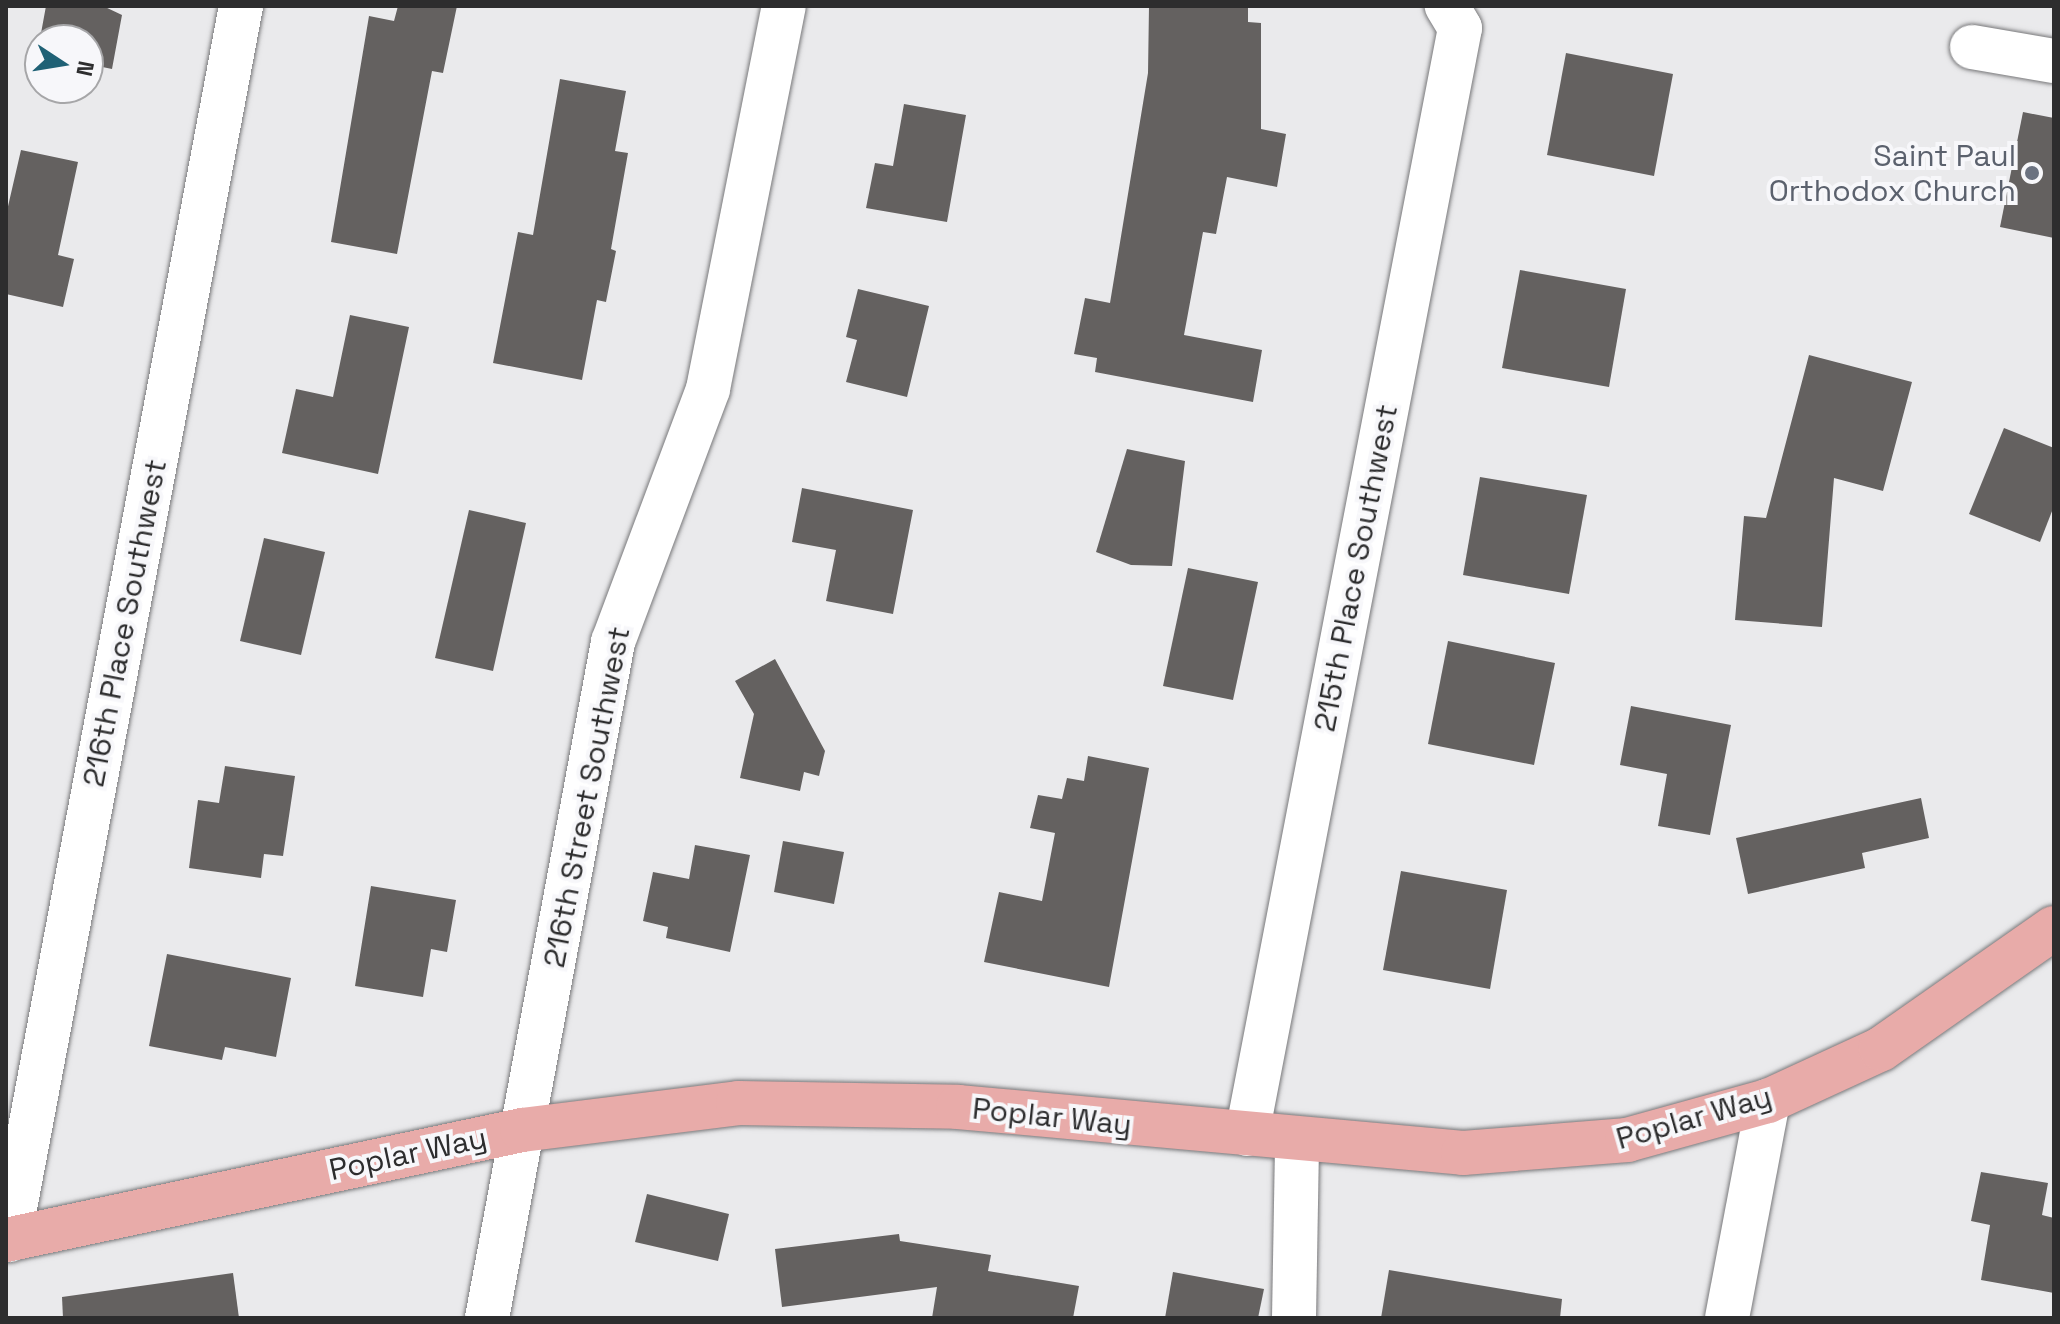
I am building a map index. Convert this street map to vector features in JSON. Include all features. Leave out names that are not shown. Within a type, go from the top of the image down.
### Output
[{"type":"main road","name":"Poplar Way","points":[[7,1240],[522,1130],[738,1103],[871,1101],[1463,1153],[1546,1151],[1627,1140],[1768,1101],[1881,1049],[2054,928]]},
{"type":"street","name":"216th Place Southwest","points":[[7,1240],[241,6]]},
{"type":"street","name":"216th Street Southwest","points":[[487,1318],[613,642],[708,389],[784,6]]},
{"type":"street","name":"215th Place Southwest","points":[[1247,1134],[1460,28],[1447,6]]},
{"type":"street","points":[[1972,47],[2054,61]]},
{"type":"street","points":[[1727,1318],[1768,1101]]},
{"type":"street","points":[[1294,1318],[1297,1140]]},
{"type":"building","points":[[46,6],[103,6],[122,15],[112,69],[104,67],[104,24],[43,24]]},
{"type":"building","points":[[398,6],[457,6],[443,73],[432,71],[397,254],[331,242],[369,16],[394,21]]},
{"type":"building","points":[[1149,6],[1248,6],[1248,22],[1261,23],[1261,129],[1286,134],[1277,187],[1227,177],[1216,234],[1203,232],[1184,335],[1262,350],[1253,402],[1095,372],[1097,358],[1074,354],[1085,298],[1110,303],[1148,73]]},
{"type":"building","points":[[1566,53],[1673,74],[1654,176],[1547,155]]},
{"type":"building","points":[[560,79],[626,91],[615,151],[628,153],[611,249],[616,251],[606,302],[597,300],[582,380],[493,363],[518,232],[533,235]]},
{"type":"building","points":[[904,104],[966,115],[947,222],[866,208],[875,163],[893,166]]},
{"type":"building","name":"Saint Paul Orthodox Church","points":[[2023,112],[2054,118],[2054,238],[2000,227]]},
{"type":"building","points":[[21,150],[78,162],[58,255],[74,259],[63,307],[6,294],[6,215]]},
{"type":"building","points":[[1520,270],[1626,289],[1609,387],[1502,368]]},
{"type":"building","points":[[858,289],[929,306],[907,397],[846,382],[857,340],[846,337]]},
{"type":"building","points":[[350,315],[409,327],[378,474],[282,453],[296,389],[333,397]]},
{"type":"building","points":[[1809,355],[1912,382],[1883,491],[1834,478],[1822,627],[1735,620],[1744,516],[1766,518]]},
{"type":"building","points":[[2004,428],[2054,448],[2054,506],[2040,542],[1969,514]]},
{"type":"building","points":[[1127,449],[1185,461],[1172,566],[1131,565],[1096,552]]},
{"type":"building","points":[[1480,477],[1587,495],[1569,594],[1463,575]]},
{"type":"building","points":[[802,488],[913,510],[893,614],[826,601],[836,550],[792,542]]},
{"type":"building","points":[[469,510],[526,523],[493,671],[435,658]]},
{"type":"building","points":[[264,538],[325,552],[301,655],[240,641]]},
{"type":"building","points":[[1188,568],[1258,582],[1233,700],[1163,686]]},
{"type":"building","points":[[1448,641],[1555,663],[1534,765],[1428,744]]},
{"type":"building","points":[[775,659],[825,751],[819,776],[804,772],[800,791],[740,778],[754,714],[735,681]]},
{"type":"building","points":[[1631,706],[1731,725],[1710,835],[1658,826],[1667,774],[1620,765]]},
{"type":"building","points":[[1088,756],[1149,768],[1109,987],[984,962],[999,892],[1042,901],[1055,833],[1030,828],[1038,795],[1062,799],[1067,778],[1084,781]]},
{"type":"building","points":[[225,766],[295,776],[283,856],[264,854],[261,878],[189,868],[198,800],[219,803]]},
{"type":"building","points":[[1921,798],[1929,838],[1862,853],[1865,868],[1748,894],[1736,838]]},
{"type":"building","points":[[783,841],[844,852],[834,904],[774,892]]},
{"type":"building","points":[[695,845],[750,855],[730,952],[666,938],[668,927],[643,921],[653,872],[689,879]]},
{"type":"building","points":[[1401,871],[1507,890],[1490,989],[1383,970]]},
{"type":"building","points":[[371,886],[456,900],[447,952],[431,949],[423,997],[355,986]]},
{"type":"building","points":[[167,954],[291,978],[276,1057],[225,1047],[222,1060],[149,1046]]},
{"type":"building","points":[[1981,1172],[2048,1183],[2042,1215],[2054,1218],[2054,1293],[1981,1280],[1990,1225],[1971,1221]]},
{"type":"building","points":[[647,1194],[729,1214],[718,1261],[635,1242]]},
{"type":"building","points":[[899,1234],[900,1241],[991,1255],[988,1271],[1079,1286],[1073,1318],[932,1318],[937,1287],[782,1307],[775,1249]]},
{"type":"building","points":[[1389,1270],[1562,1299],[1560,1318],[1381,1318]]},
{"type":"building","points":[[1173,1272],[1264,1289],[1258,1318],[1165,1318]]},
{"type":"building","points":[[233,1273],[239,1318],[63,1318],[62,1297]]},
{"type":"place","name":"Saint Paul Orthodox Church","points":[[2032,173]]}]
